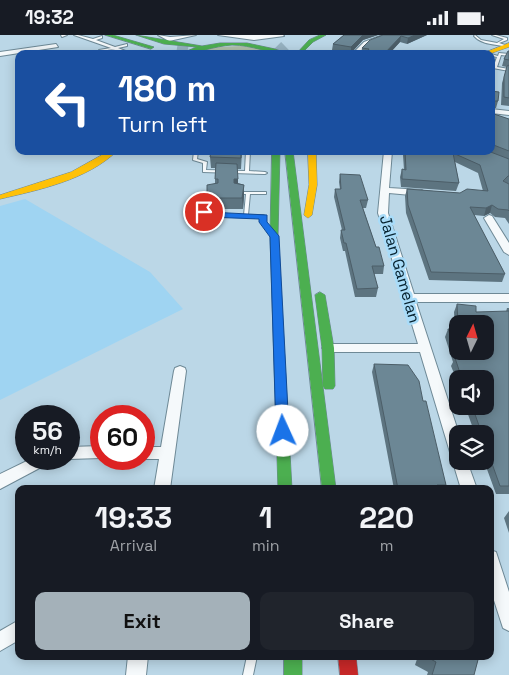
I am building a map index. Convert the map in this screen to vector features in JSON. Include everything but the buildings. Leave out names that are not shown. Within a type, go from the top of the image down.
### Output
[{"type":"main road","points":[[138,35],[164,42],[283,46],[309,35]]},
{"type":"main road","points":[[302,50],[311,41],[324,35]]},
{"type":"main road","points":[[99,37],[138,50]]},
{"type":"main road","points":[[99,37],[166,50]]},
{"type":"main road","points":[[186,50],[215,44],[283,46]]},
{"type":"main road","points":[[125,45],[161,50]]},
{"type":"main road","points":[[0,197],[76,173],[101,161],[109,155]]},
{"type":"main road","points":[[265,155],[263,222],[274,236]]},
{"type":"main road","points":[[276,155],[274,236],[285,485]]},
{"type":"main road","points":[[289,155],[331,485]]},
{"type":"main road","points":[[301,155],[309,219],[313,185],[312,155]]},
{"type":"main road","points":[[318,281],[328,348],[331,485]]},
{"type":"main road","points":[[292,660],[293,675]]},
{"type":"main road","points":[[347,660],[349,675]]},
{"type":"street","points":[[160,35],[169,39],[193,35]]},
{"type":"street","points":[[359,50],[366,43],[388,35]]},
{"type":"street","points":[[28,50],[56,46]]},
{"type":"street","points":[[0,54],[15,52]]},
{"type":"street","points":[[495,111],[509,113]]},
{"type":"street","name":"Jalan Gamelan","points":[[388,155],[383,213],[423,349],[449,426]]},
{"type":"street","name":"Jalan Gamelan","points":[[384,190],[430,194]]},
{"type":"street","points":[[489,218],[509,252]]},
{"type":"street","points":[[408,298],[509,298]]},
{"type":"street","name":"Jalan Gamelan","points":[[328,348],[423,349]]},
{"type":"street","points":[[163,485],[180,371]]},
{"type":"street","points":[[155,453],[167,453]]},
{"type":"street","points":[[0,482],[23,470]]},
{"type":"street","points":[[463,470],[468,485]]},
{"type":"street","points":[[494,571],[509,622]]},
{"type":"street","points":[[0,642],[15,632]]},
{"type":"street","points":[[136,675],[138,660]]},
{"type":"lane","points":[[62,36],[66,35]]},
{"type":"lane","points":[[75,35],[99,37]]},
{"type":"lane","points":[[493,35],[506,39],[498,51],[495,68],[509,70]]},
{"type":"lane","points":[[475,36],[498,51]]},
{"type":"lane","points":[[85,43],[99,37]]},
{"type":"lane","points":[[104,50],[125,45]]},
{"type":"lane","points":[[196,155],[195,160],[204,160],[206,162],[204,171],[265,173]]},
{"type":"lane","points":[[247,172],[248,155]]},
{"type":"lane","points":[[216,193],[204,195],[204,212],[208,215],[264,217]]},
{"type":"lane","points":[[238,193],[264,193]]},
{"type":"lane","points":[[246,216],[248,193]]},
{"type":"lane","points":[[248,675],[251,660]]},
{"type":"shaded area","points":[[25,199],[150,272],[183,309],[0,400],[0,206]]},
{"type":"green space","points":[[241,46],[265,50],[205,50],[216,47]]},
{"type":"tunnel","points":[[281,50],[285,46]]},
{"type":"tunnel","points":[[177,48],[188,50]]},
{"type":"traffic: fast","points":[[107,35],[151,47]]},
{"type":"traffic: fast","points":[[138,35],[164,42],[199,46]]},
{"type":"traffic: fast","points":[[302,50],[311,41],[324,35]]},
{"type":"traffic: fast","points":[[191,50],[220,44],[247,45],[274,50]]},
{"type":"traffic: fast","points":[[276,155],[274,236],[285,485]]},
{"type":"traffic: fast","points":[[289,155],[329,485]]},
{"type":"traffic: fast","points":[[320,295],[328,348],[329,386]]},
{"type":"traffic: fast","points":[[293,660],[293,675]]},
{"type":"traffic: slow","points":[[495,50],[509,45]]},
{"type":"traffic: slow","points":[[0,197],[60,180],[88,168],[108,155]]},
{"type":"traffic: slow","points":[[308,215],[313,185],[312,155]]},
{"type":"traffic: jam","points":[[347,660],[349,675]]},
{"type":"route","points":[[204,212],[208,215],[264,217],[263,222],[274,236],[283,431]]}]
